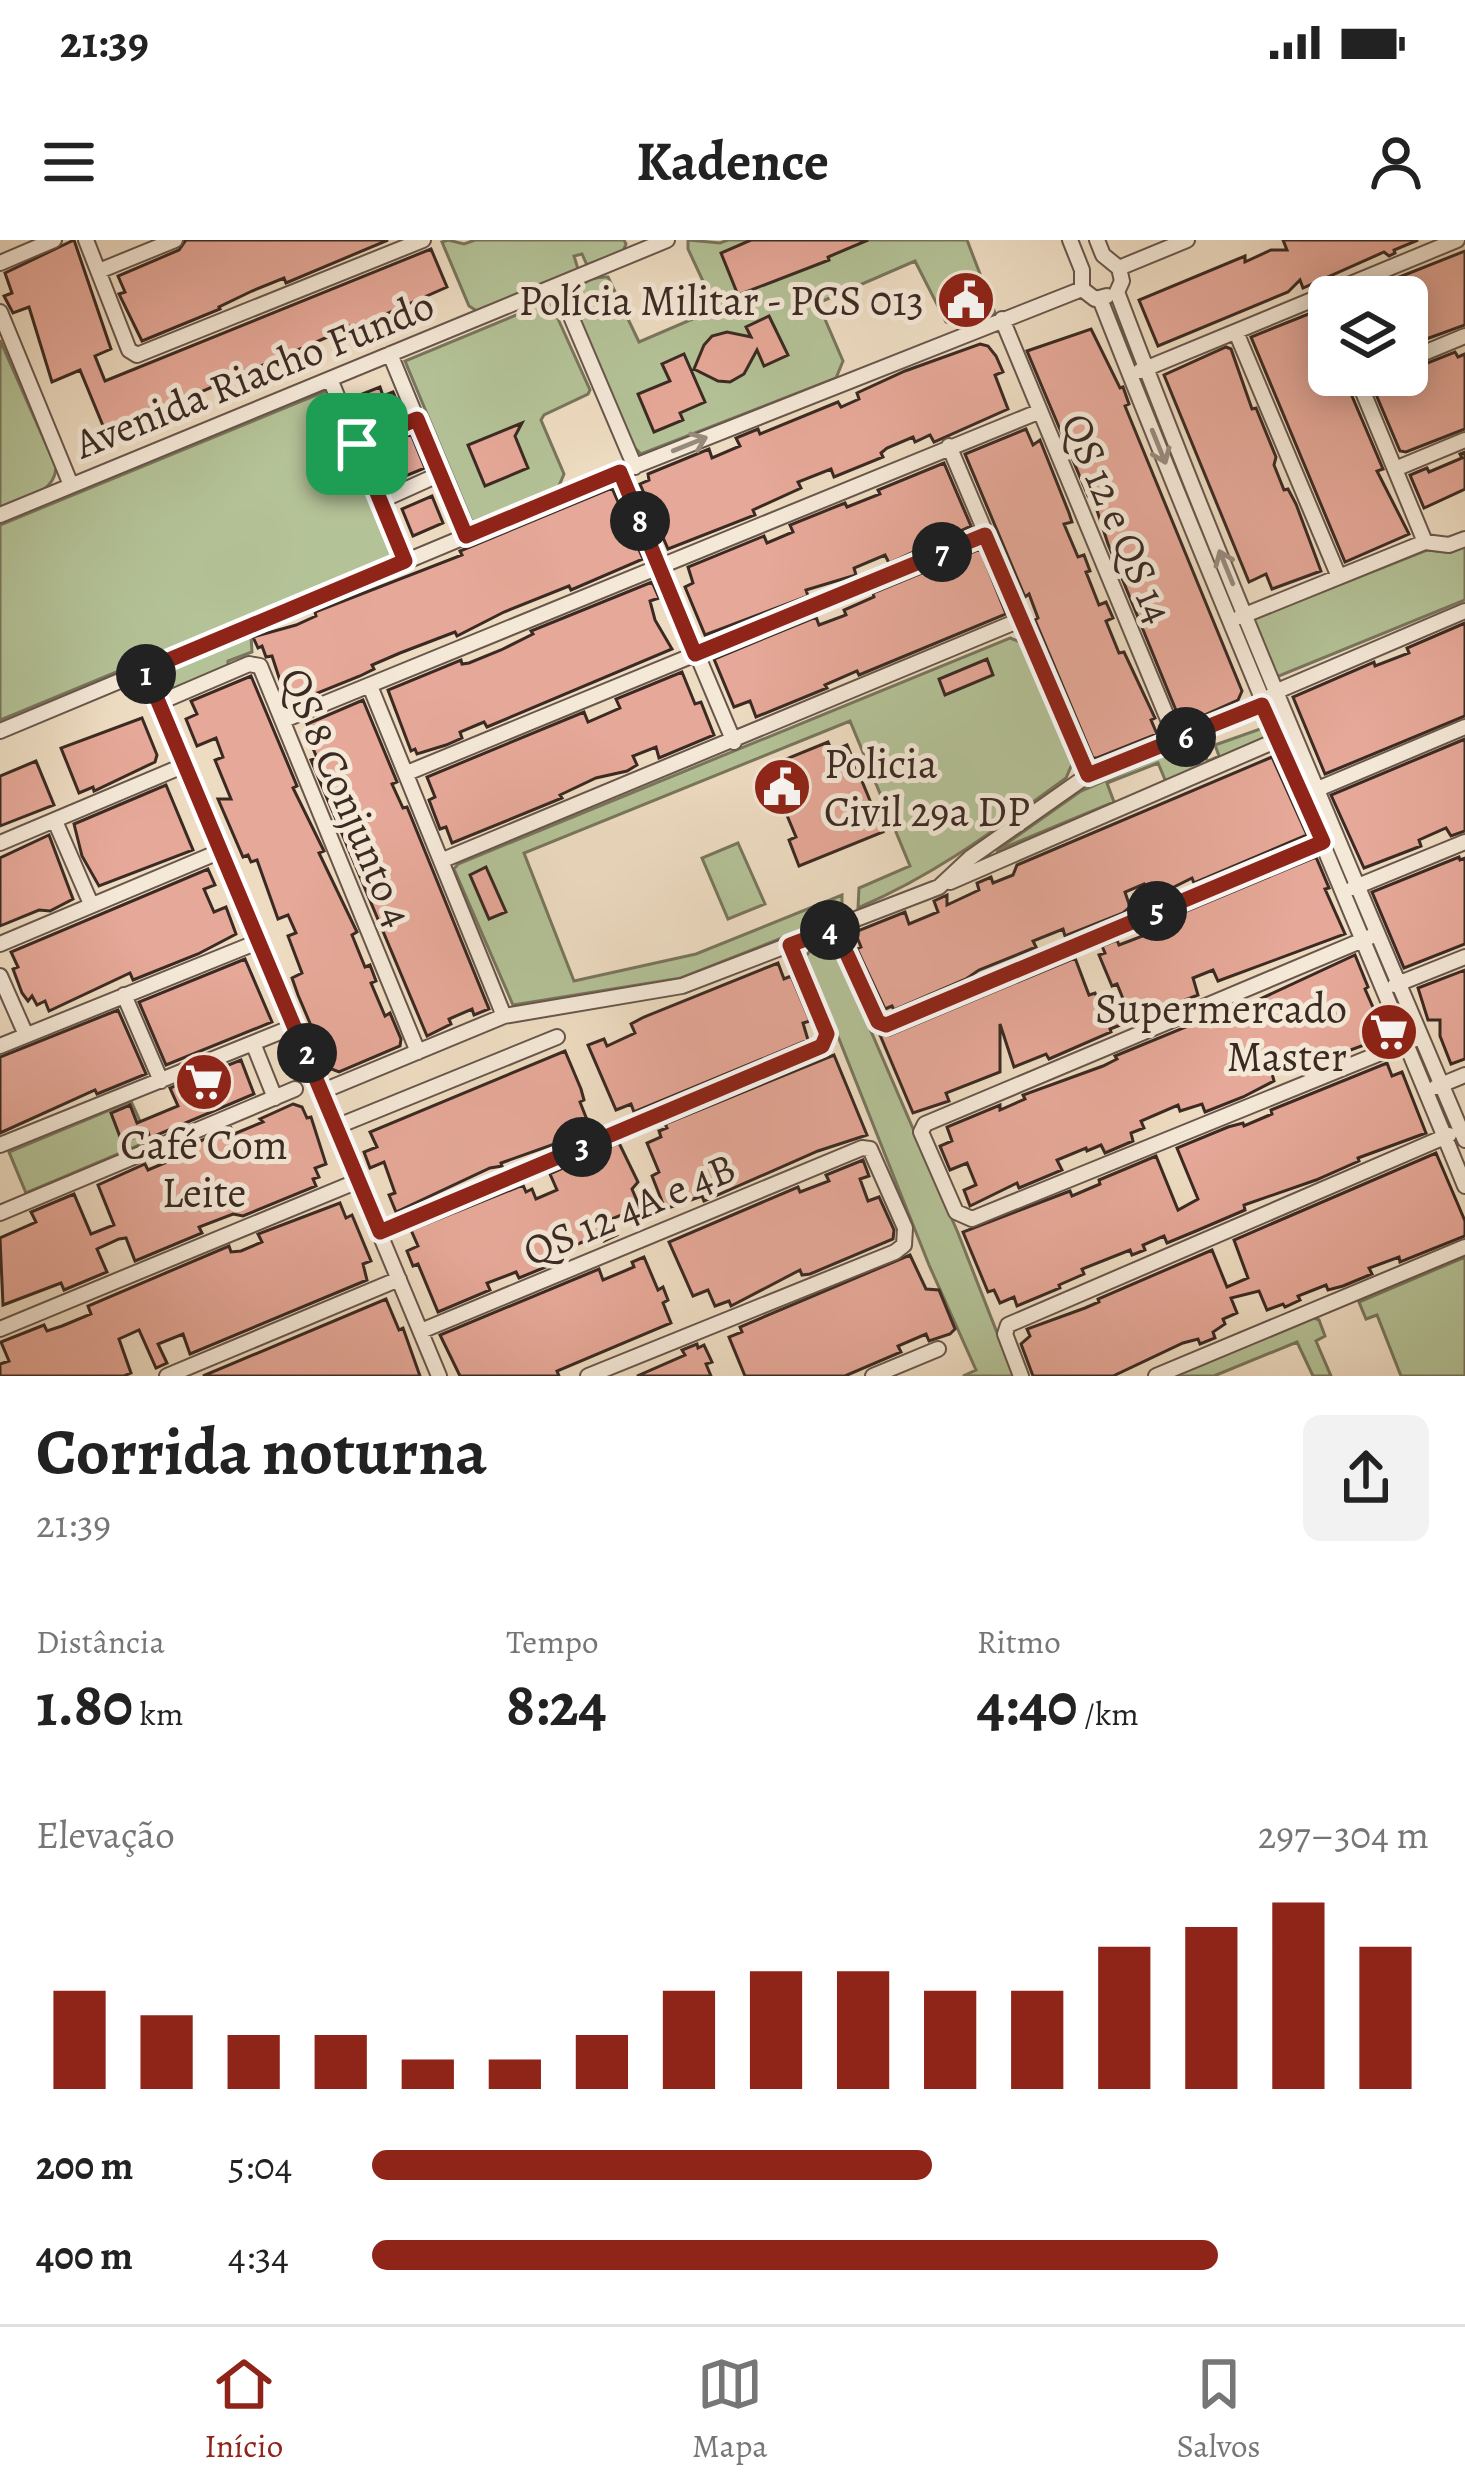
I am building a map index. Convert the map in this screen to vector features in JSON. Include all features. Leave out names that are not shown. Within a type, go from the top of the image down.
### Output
[{"type":"street","points":[[0,263],[54,240]]},
{"type":"street","points":[[86,240],[129,350],[137,355],[418,241]]},
{"type":"street","points":[[99,271],[175,240]]},
{"type":"street","name":"Avenida Riacho Fundo","points":[[0,515],[667,240]]},
{"type":"street","points":[[1070,240],[1082,270],[1082,289]]},
{"type":"street","points":[[1097,240],[1103,255],[1119,268],[1122,281],[1117,292],[1100,299]]},
{"type":"street","points":[[1119,268],[1187,240]]},
{"type":"street","points":[[1382,276],[1457,240]]},
{"type":"street","points":[[558,286],[658,566],[734,742]]},
{"type":"street","points":[[0,731],[627,469],[1082,289],[1100,299],[1237,618],[1275,692],[1285,737],[1392,987],[1426,1091],[1465,1186]]},
{"type":"street","points":[[1117,292],[1237,618],[1262,705],[1285,737]]},
{"type":"street","points":[[1130,375],[1308,309]]},
{"type":"street","points":[[1,318],[71,485]]},
{"type":"street","name":"QS 12 e QS 14","points":[[1002,319],[1177,741]]},
{"type":"street","points":[[1236,332],[1340,577]]},
{"type":"street","points":[[1428,351],[1465,336]]},
{"type":"street","points":[[390,354],[466,536]]},
{"type":"street","points":[[331,379],[405,561]]},
{"type":"street","points":[[246,395],[251,412]]},
{"type":"street","points":[[1369,396],[1425,542]]},
{"type":"street","points":[[284,720],[1038,412]]},
{"type":"street","points":[[357,444],[417,419]]},
{"type":"street","points":[[1395,469],[1465,440]]},
{"type":"street","points":[[949,446],[1088,775]]},
{"type":"street","points":[[380,501],[440,474]]},
{"type":"street","points":[[406,772],[985,535]]},
{"type":"street","points":[[1237,618],[1425,542],[1449,544],[1465,539]]},
{"type":"street","points":[[939,887],[970,859],[1088,775],[1262,705],[1275,692],[1465,610]]},
{"type":"street","points":[[443,860],[1020,620]]},
{"type":"street","name":"QS 8 Conjunto 4","points":[[158,703],[257,664],[418,1052]]},
{"type":"street","points":[[145,670],[439,1376]]},
{"type":"street","points":[[370,686],[504,1016]]},
{"type":"street","points":[[1309,792],[1465,727]]},
{"type":"street","points":[[323,1091],[504,1016],[662,992],[790,945],[939,887],[1285,737]]},
{"type":"street","points":[[0,843],[185,765]]},
{"type":"street","points":[[55,820],[91,904]]},
{"type":"street","points":[[835,928],[878,1022],[886,1025],[1329,839]]},
{"type":"street","points":[[1351,889],[1465,842]]},
{"type":"street","points":[[0,944],[221,851]]},
{"type":"street","points":[[1371,937],[925,1124],[921,1132],[956,1212],[972,1220],[1413,1040]]},
{"type":"street","points":[[0,1046],[260,941]]},
{"type":"street","points":[[380,1232],[822,1046],[827,1034],[790,945]]},
{"type":"street","points":[[1392,987],[1465,957]]},
{"type":"street","points":[[0,976],[26,1035]]},
{"type":"street","points":[[124,995],[161,1081]]},
{"type":"street","points":[[0,1145],[296,1026]]},
{"type":"street","points":[[338,1126],[556,1036]]},
{"type":"street","points":[[1021,1376],[1005,1334],[1008,1325],[1445,1137],[1463,1135],[1442,1084],[1413,1040]]},
{"type":"street","points":[[253,1043],[275,1098]]},
{"type":"street","points":[[1426,1091],[1465,1075]]},
{"type":"street","points":[[0,1213],[296,1089]]},
{"type":"street","name":"QS 12 4A e 4B","points":[[421,1331],[869,1149],[905,1228],[904,1245],[588,1376]]},
{"type":"street","points":[[0,1329],[358,1180]]},
{"type":"street","points":[[1156,1376],[1465,1247]]},
{"type":"street","points":[[167,1376],[399,1279]]},
{"type":"street","points":[[873,1376],[938,1348]]},
{"type":"green space","points":[[475,240],[624,240],[626,244],[623,251],[587,265],[582,254],[574,256],[578,269],[477,311],[469,306],[442,242],[464,244]]},
{"type":"green space","points":[[688,240],[967,240],[995,313],[963,326],[946,322],[915,261],[818,303],[843,361],[836,378],[641,454],[633,446],[574,300],[583,284],[608,277],[639,342],[716,309]]},
{"type":"green space","points":[[550,301],[590,390],[541,420],[564,474],[558,488],[472,522],[405,361]]},
{"type":"green space","points":[[0,340],[56,467],[44,489],[0,508]]},
{"type":"green space","points":[[326,391],[394,557],[0,720],[0,525]]},
{"type":"green space","points":[[1465,545],[1465,600],[1274,678],[1251,620],[1427,550],[1447,552]]},
{"type":"green space","points":[[251,636],[252,652],[228,661],[228,670],[174,691],[166,670]]},
{"type":"green space","points":[[1010,638],[1020,642],[1072,764],[1066,778],[941,865],[858,908],[859,888],[910,866],[850,721],[524,853],[574,981],[696,954],[842,895],[842,914],[681,978],[513,1005],[454,869],[458,864]]},
{"type":"green space","points":[[1266,731],[1265,738],[1166,782],[1158,763],[1107,783],[1114,802],[996,851],[1081,791],[1172,752],[1181,756],[1200,749],[1208,761],[1219,756],[1215,745]]},
{"type":"green space","points":[[738,843],[765,904],[728,919],[702,858]]},
{"type":"green space","points":[[825,943],[836,950],[1014,1376],[963,1376],[976,1370],[806,956],[815,945]]},
{"type":"green space","points":[[131,1101],[149,1141],[26,1193],[9,1152]]},
{"type":"green space","points":[[1465,1257],[1465,1376],[1401,1376],[1377,1315],[1366,1319],[1359,1302]]},
{"type":"green space","points":[[1312,1317],[1319,1320],[1325,1336],[1316,1341],[1331,1376],[1313,1376],[1297,1342],[1214,1376],[1171,1376]]},
{"type":"building","points":[[74,240],[111,349],[95,356],[105,381],[431,249],[447,287],[353,326],[334,326],[337,333],[106,433],[80,370],[52,382],[29,307],[13,313],[4,296],[12,293],[5,273]]},
{"type":"building","points":[[186,240],[388,240],[286,283],[284,278],[252,291],[142,341],[119,294],[125,292],[118,276],[179,250]]},
{"type":"building","points":[[751,240],[868,240],[738,295],[721,253]]},
{"type":"building","points":[[1283,240],[1418,240],[1389,256],[1384,252],[1330,276],[1308,276],[1308,286],[1303,288],[1300,280],[1288,292],[1158,346],[1139,300],[1245,256],[1245,262],[1271,250],[1287,250]]},
{"type":"building","points":[[1465,251],[1465,325],[1428,338],[1428,276],[1402,276]]},
{"type":"building","points":[[1308,314],[1308,396],[1352,396],[1383,469],[1377,471],[1409,534],[1345,562],[1251,337]]},
{"type":"building","points":[[769,316],[788,355],[764,366],[757,350],[744,374],[730,382],[694,369],[712,336],[727,332],[751,337],[746,327]]},
{"type":"building","points":[[1091,329],[1123,387],[1129,404],[1125,406],[1242,691],[1238,700],[1182,725],[1092,495],[1088,496],[1027,351]]},
{"type":"building","points":[[980,344],[988,346],[1003,372],[995,375],[1008,409],[934,442],[930,435],[915,442],[913,437],[887,448],[883,457],[834,477],[831,469],[798,482],[801,488],[753,510],[755,515],[668,549],[640,484],[649,480],[648,474],[709,449],[712,458],[740,446],[736,438],[758,429],[760,434],[838,402],[841,407],[859,399],[857,393],[905,371]]},
{"type":"building","points":[[1226,347],[1231,349],[1252,409],[1256,408],[1276,457],[1274,465],[1284,490],[1288,489],[1296,504],[1321,571],[1272,589],[1266,574],[1249,582],[1164,375]]},
{"type":"building","points":[[1455,352],[1458,357],[1465,354],[1465,429],[1400,451],[1377,396],[1428,396],[1428,363]]},
{"type":"building","points":[[684,354],[705,402],[680,413],[683,420],[654,432],[638,394],[670,381],[662,364]]},
{"type":"building","points":[[380,387],[383,396],[393,392],[399,406],[389,410],[392,417],[374,425],[362,394]]},
{"type":"building","points":[[522,423],[515,436],[528,468],[485,486],[468,445]]},
{"type":"building","points":[[1026,429],[1033,445],[1040,440],[1072,522],[1064,524],[1078,557],[1084,555],[1099,605],[1106,602],[1113,618],[1106,621],[1119,653],[1124,652],[1155,718],[1151,720],[1157,734],[1097,758],[1093,758],[1035,620],[1029,594],[1025,597],[965,454]]},
{"type":"building","points":[[411,434],[425,468],[386,484],[372,450]]},
{"type":"building","points":[[1465,452],[1465,489],[1424,508],[1410,475],[1427,468],[1429,472],[1462,458]]},
{"type":"building","points":[[944,463],[971,526],[889,563],[885,555],[854,568],[856,575],[806,590],[808,596],[705,635],[685,587],[693,583],[688,567],[764,536],[767,543],[793,532],[790,525],[880,494],[878,490]]},
{"type":"building","points":[[612,488],[643,559],[504,612],[457,636],[455,632],[400,653],[360,676],[288,705],[272,656],[266,657],[253,637],[296,625],[316,616],[315,612],[462,555],[460,551]]},
{"type":"building","points":[[432,496],[443,523],[413,536],[402,509]]},
{"type":"building","points":[[980,549],[1006,614],[859,675],[857,671],[756,717],[750,701],[734,707],[714,659],[816,617],[819,625],[846,615],[844,610],[874,597],[873,593]]},
{"type":"building","points":[[652,582],[659,598],[650,601],[655,620],[672,649],[487,727],[484,722],[460,732],[462,738],[446,745],[417,754],[411,751],[388,690],[461,660],[469,663],[501,650],[533,634],[531,631]]},
{"type":"building","points":[[1465,623],[1465,716],[1325,774],[1293,697],[1374,662],[1375,666],[1409,653],[1407,648]]},
{"type":"building","points":[[987,659],[993,675],[945,695],[939,679]]},
{"type":"building","points":[[682,672],[714,735],[659,758],[656,747],[633,756],[637,765],[627,771],[596,778],[560,795],[562,798],[452,843],[446,827],[440,829],[429,800],[435,797],[427,777],[584,712],[588,722],[620,708],[616,699]]},
{"type":"building","points":[[251,676],[297,786],[293,788],[324,851],[319,853],[357,932],[352,935],[365,967],[370,965],[376,981],[371,983],[401,1039],[400,1046],[339,1072],[329,1068],[292,978],[302,973],[288,936],[296,933],[288,915],[278,919],[257,860],[243,857],[218,799],[231,799],[215,760],[223,757],[216,738],[197,746],[186,719],[197,714],[191,701]]},
{"type":"building","points":[[363,700],[397,782],[392,784],[403,808],[407,807],[489,1009],[474,1015],[472,1009],[449,1019],[451,1024],[427,1036],[311,760],[317,758],[307,724]]},
{"type":"building","points":[[142,718],[157,755],[155,762],[94,791],[93,787],[79,793],[61,748]]},
{"type":"building","points":[[1465,739],[1465,831],[1451,836],[1446,828],[1419,840],[1421,846],[1364,868],[1331,795]]},
{"type":"building","points":[[828,742],[832,751],[847,745],[883,832],[799,866],[789,840],[796,837],[771,777],[778,774],[774,764]]},
{"type":"building","points":[[1272,757],[1307,835],[1150,899],[1144,884],[1125,892],[1130,907],[1123,913],[1065,936],[1063,929],[1033,941],[1036,947],[894,1010],[892,1006],[885,1009],[857,949],[861,947],[855,932],[905,912],[909,924],[938,912],[934,901],[947,895],[947,905],[979,890],[977,883],[1013,875],[1017,865]]},
{"type":"building","points":[[36,761],[54,805],[0,826],[0,776]]},
{"type":"building","points":[[166,785],[193,850],[99,886],[82,856],[74,824]]},
{"type":"building","points":[[49,835],[73,899],[0,926],[0,858]]},
{"type":"building","points":[[1316,857],[1345,934],[1218,981],[1213,970],[1193,978],[1198,995],[1049,1059],[1046,1054],[1014,1067],[1000,1024],[1000,1072],[946,1093],[949,1101],[913,1113],[880,1035],[890,1035],[1075,958],[1089,995],[1095,993],[1105,1017],[1126,1006],[1099,955],[1105,953],[1102,946],[1148,934],[1160,922]]},
{"type":"building","points":[[1465,858],[1465,944],[1404,968],[1372,892]]},
{"type":"building","points":[[486,867],[506,912],[489,919],[470,875]]},
{"type":"building","points":[[208,869],[215,885],[204,889],[214,912],[226,907],[236,934],[133,980],[130,973],[49,1011],[45,1001],[37,1005],[32,996],[28,1001],[22,993],[11,952]]},
{"type":"building","points":[[1355,955],[1386,1037],[1310,1065],[1307,1057],[1270,1066],[1274,1081],[1243,1097],[1205,1112],[1202,1104],[1180,1111],[1178,1105],[1141,1121],[1144,1128],[1131,1133],[1133,1141],[1105,1153],[1101,1145],[1086,1148],[1057,1160],[1062,1170],[1019,1188],[1017,1183],[970,1206],[964,1190],[976,1185],[967,1163],[950,1170],[940,1146],[952,1141],[947,1127],[1000,1105],[1000,1110],[1025,1099],[1023,1095],[1103,1066],[1115,1056],[1200,1021],[1217,1019]]},
{"type":"building","points":[[245,959],[272,1022],[166,1065],[139,1002]]},
{"type":"building","points":[[778,963],[784,979],[791,976],[810,1021],[803,1023],[808,1040],[634,1112],[631,1104],[616,1110],[588,1045],[604,1039],[607,1046],[635,1033],[631,1024],[644,1017]]},
{"type":"building","points":[[1465,970],[1465,1059],[1451,1064],[1440,1036],[1440,1020],[1428,1020],[1418,988]]},
{"type":"building","points":[[118,1010],[146,1074],[97,1094],[95,1090],[0,1133],[0,1057]]},
{"type":"building","points":[[565,1051],[589,1125],[575,1131],[577,1136],[501,1163],[396,1212],[384,1162],[370,1168],[364,1152],[377,1147],[370,1132]]},
{"type":"building","points":[[834,1055],[867,1135],[704,1201],[702,1196],[665,1209],[652,1176],[659,1172],[647,1143],[661,1137],[659,1131],[667,1128],[665,1124]]},
{"type":"building","points":[[241,1060],[254,1094],[150,1138],[148,1132],[122,1142],[111,1113],[130,1105],[137,1123],[178,1106],[170,1088]]},
{"type":"building","points":[[1387,1063],[1392,1076],[1402,1072],[1426,1133],[1244,1205],[1245,1210],[1167,1243],[1164,1236],[1143,1245],[1145,1250],[1132,1255],[1130,1250],[1082,1269],[1084,1274],[1060,1288],[1017,1306],[1014,1297],[1000,1303],[994,1290],[988,1292],[963,1232],[1070,1191],[1072,1196],[1156,1156],[1178,1210],[1198,1199],[1177,1148],[1228,1127],[1244,1126],[1272,1114],[1271,1110]]},
{"type":"building","points":[[293,1104],[311,1117],[326,1164],[315,1168],[316,1186],[243,1216],[233,1214],[199,1227],[202,1233],[135,1261],[126,1238],[119,1239],[97,1249],[107,1272],[64,1290],[61,1283],[3,1305],[0,1238],[36,1222],[31,1212],[74,1194],[91,1234],[114,1225],[98,1185],[145,1164],[148,1170],[174,1159],[174,1152],[231,1128],[234,1134]]},
{"type":"building","points":[[619,1143],[638,1182],[632,1189],[640,1208],[611,1219],[617,1235],[604,1241],[601,1234],[573,1246],[545,1262],[548,1266],[519,1278],[516,1272],[487,1283],[490,1290],[438,1312],[418,1264],[413,1266],[407,1251],[418,1246],[411,1230],[523,1185],[526,1192],[532,1189],[536,1199],[557,1190],[550,1174]]},
{"type":"building","points":[[1436,1153],[1465,1221],[1465,1236],[1400,1262],[1399,1257],[1369,1268],[1372,1274],[1343,1286],[1328,1290],[1326,1285],[1298,1296],[1300,1300],[1285,1307],[1267,1310],[1259,1291],[1231,1298],[1237,1313],[1223,1319],[1225,1324],[1213,1332],[1215,1338],[1200,1344],[1198,1339],[1183,1343],[1113,1376],[1033,1376],[1021,1344],[1030,1336],[1027,1329],[1212,1250],[1227,1287],[1248,1278],[1234,1240]]},
{"type":"building","points":[[863,1160],[869,1176],[860,1179],[868,1201],[879,1197],[894,1230],[893,1239],[810,1274],[802,1275],[800,1270],[731,1306],[729,1301],[715,1306],[708,1290],[693,1296],[669,1242],[798,1187],[800,1192],[829,1181],[826,1175]]},
{"type":"building","points":[[340,1203],[346,1218],[352,1215],[371,1261],[363,1264],[367,1280],[190,1354],[183,1334],[158,1344],[167,1363],[156,1368],[139,1330],[119,1339],[131,1373],[124,1376],[0,1376],[0,1364],[9,1361],[1,1342],[44,1325],[47,1331],[62,1326],[91,1314],[88,1306],[229,1246],[231,1252],[241,1251],[262,1242],[258,1234]]},
{"type":"building","points":[[910,1255],[926,1289],[939,1290],[955,1329],[950,1334],[929,1341],[926,1334],[898,1346],[901,1352],[845,1376],[745,1376],[729,1337],[742,1332],[740,1327]]},
{"type":"building","points":[[644,1257],[658,1290],[663,1287],[671,1323],[557,1371],[559,1376],[460,1376],[440,1335],[599,1269],[603,1280],[634,1267],[632,1262]]},
{"type":"building","points":[[386,1299],[399,1330],[403,1328],[420,1376],[203,1376]]},
{"type":"building","points":[[697,1344],[698,1348],[704,1345],[712,1362],[706,1364],[711,1376],[637,1376],[685,1355],[682,1350]]},
{"type":"place","name":"Polícia Militar - PCS 013","points":[[966,300]]},
{"type":"place","name":"Policia Civil 29a DP","points":[[782,787]]},
{"type":"place","name":"Supermercado Master","points":[[1389,1032]]},
{"type":"place","name":"Café Com Leite","points":[[204,1082]]},
{"type":"route","points":[[417,419],[466,536],[620,472],[695,654],[985,535],[1088,775],[1262,705],[1323,842],[886,1025],[878,1022],[835,928],[790,945],[827,1034],[822,1046],[380,1232],[145,670],[405,561],[357,444],[417,419]]}]
